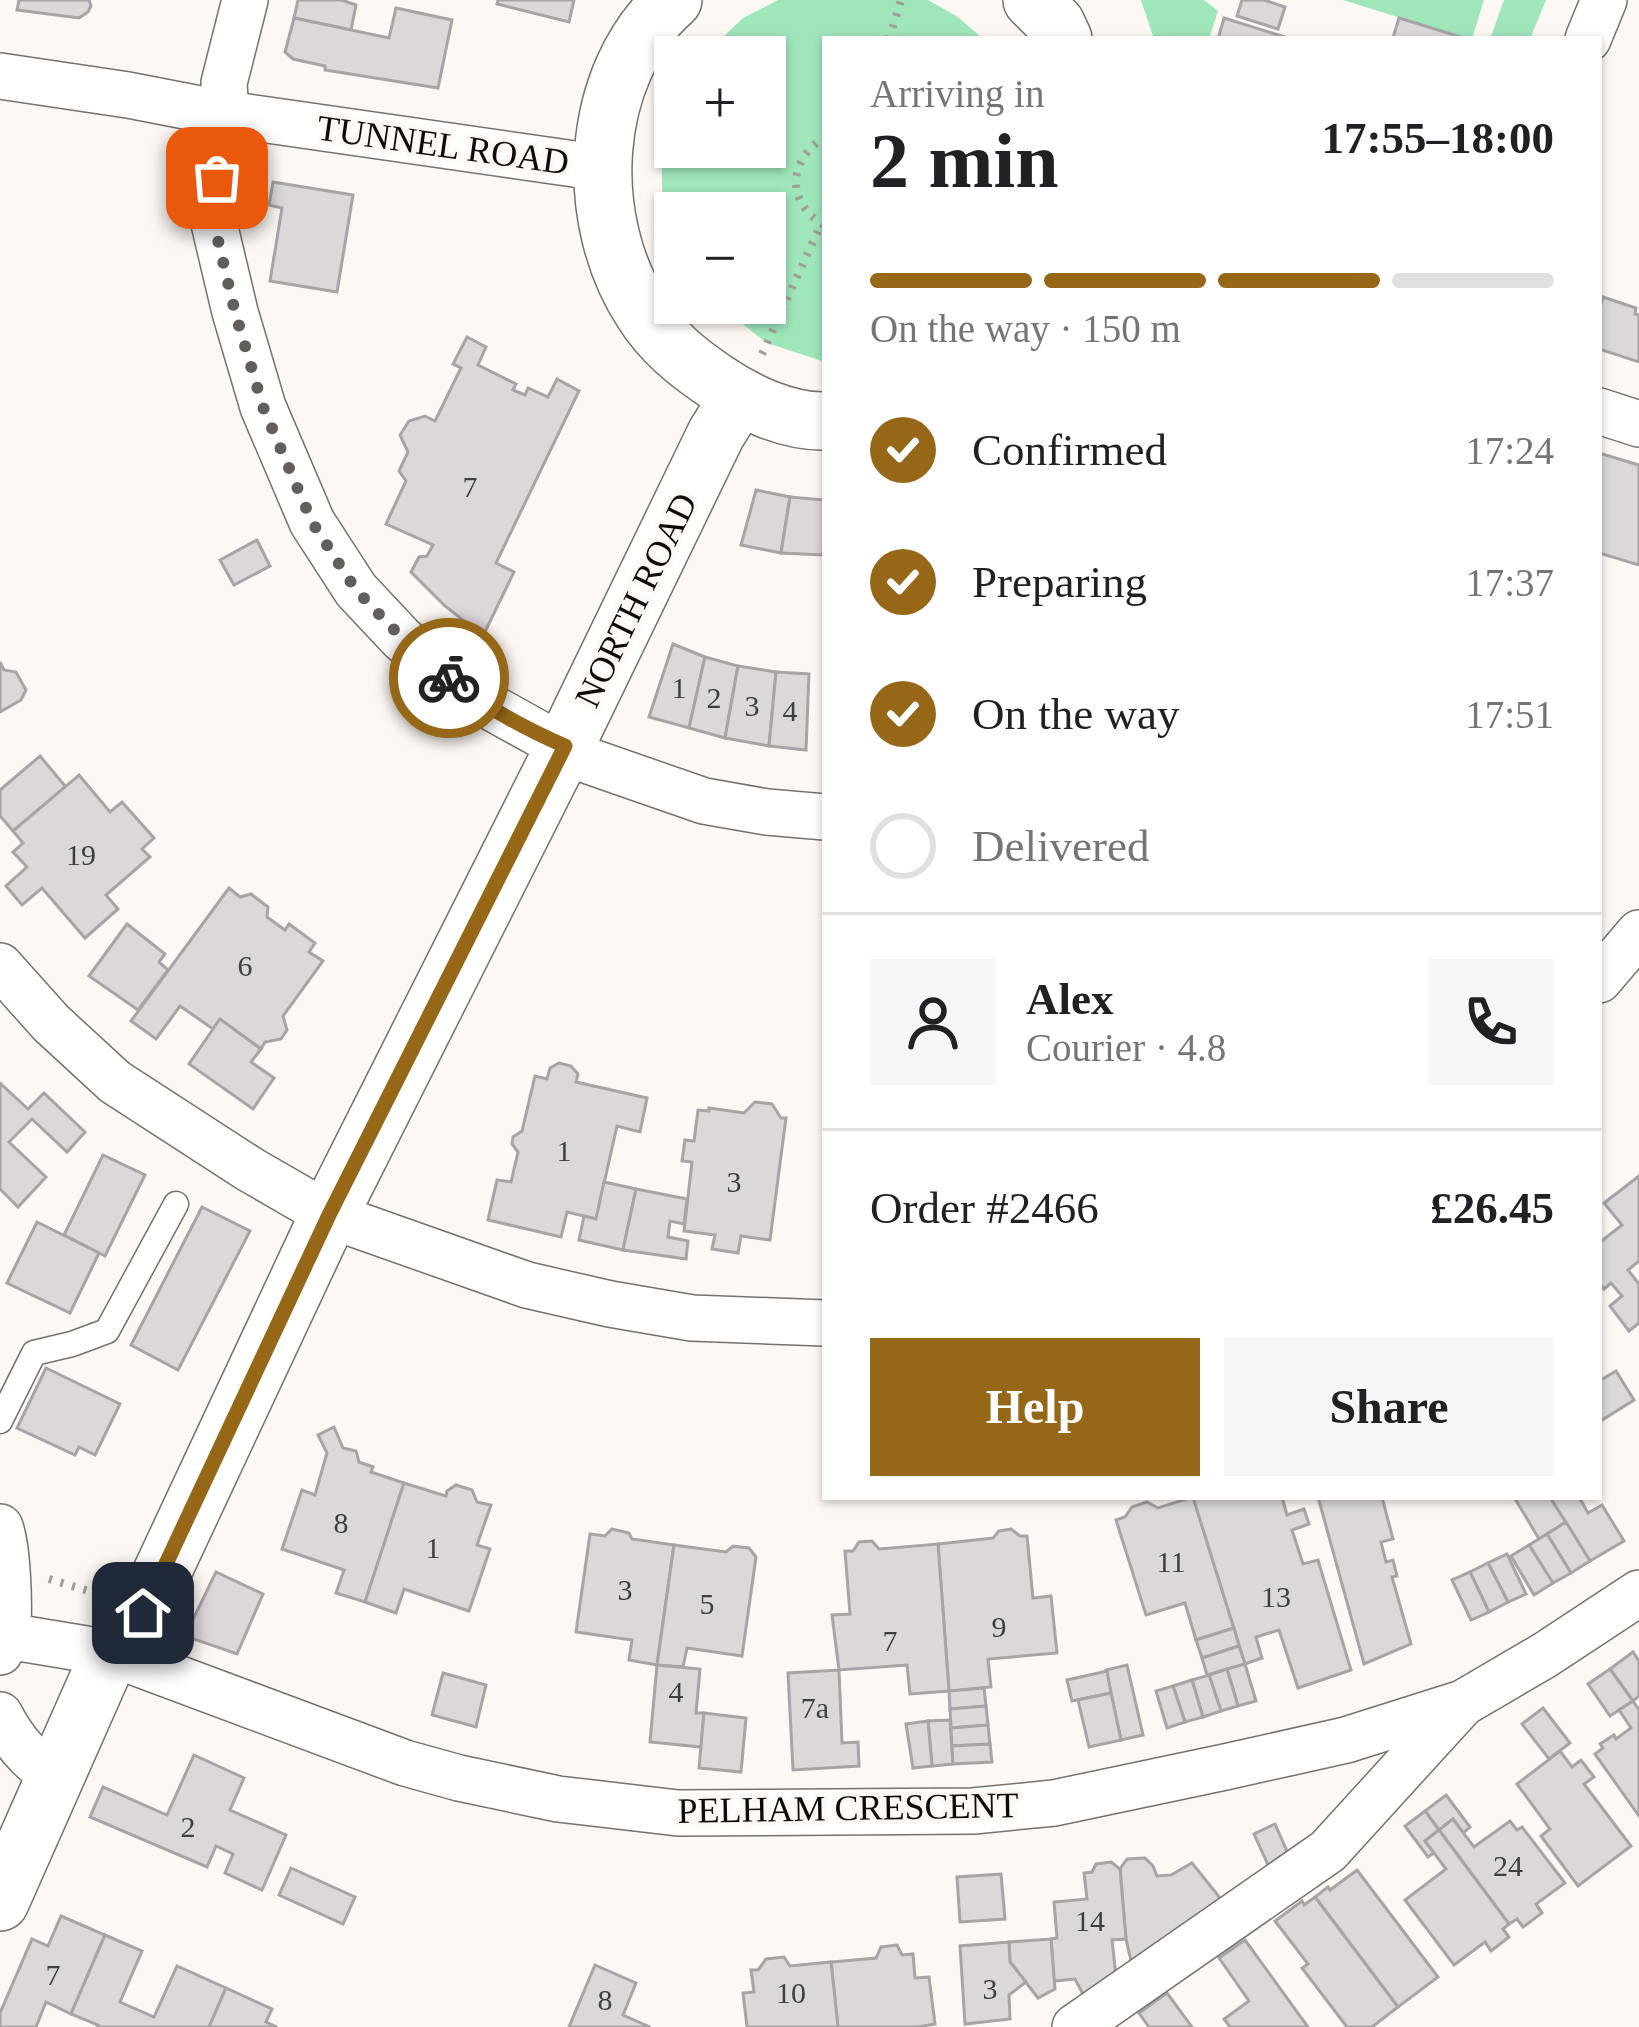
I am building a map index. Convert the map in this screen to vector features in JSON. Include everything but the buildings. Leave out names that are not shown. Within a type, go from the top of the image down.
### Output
[{"type":"street","points":[[245,0],[224,83],[226,114],[212,215],[263,407],[312,522],[356,590],[402,638],[471,696],[586,760],[704,801],[822,818]]},
{"type":"street","points":[[673,0],[659,12],[625,65],[610,105],[602,168],[608,231],[624,278],[644,314],[682,358],[739,398],[806,422],[822,421]]},
{"type":"street","points":[[1032,0],[1062,36]]},
{"type":"street","points":[[1589,36],[1604,0]]},
{"type":"street","name":"TUNNEL ROAD","points":[[0,76],[602,168]]},
{"type":"street","name":"NORTH ROAD","points":[[0,1902],[110,1653],[143,1613],[329,1215],[716,434],[739,398]]},
{"type":"street","points":[[1602,412],[1639,424]]},
{"type":"street","points":[[1602,976],[1639,933]]},
{"type":"street","points":[[0,966],[50,1023],[115,1082],[329,1215],[527,1285],[610,1304],[692,1318],[822,1323]]},
{"type":"street","points":[[0,1527],[6,1571],[2,1642]]},
{"type":"street","name":"PELHAM CRESCENT","points":[[2,1642],[110,1653],[405,1763],[558,1799],[678,1813],[973,1811],[1054,1803],[1346,1740],[1463,1702],[1639,1594]]},
{"type":"street","points":[[1075,2027],[1328,1851],[1463,1702]]},
{"type":"street","points":[[0,1714],[31,1760],[55,1777]]},
{"type":"lane","points":[[0,1420],[34,1353],[106,1331],[176,1204]]},
{"type":"path","points":[[890,36],[901,0]]},
{"type":"path","points":[[822,139],[802,159],[796,190],[802,205],[822,224]]},
{"type":"path","points":[[739,398],[822,227]]},
{"type":"path","points":[[61,1581],[96,1594]]},
{"type":"green space","points":[[778,0],[928,0],[980,36],[822,36],[822,361],[767,343],[743,324],[786,324],[786,192],[662,192],[663,168],[786,168],[786,36],[724,36],[743,18]]},
{"type":"green space","points":[[1141,0],[1204,0],[1218,11],[1210,36],[1153,36]]},
{"type":"green space","points":[[1343,0],[1484,0],[1473,36],[1458,36]]},
{"type":"green space","points":[[1504,0],[1546,0],[1531,36],[1491,36]]},
{"type":"way so far","points":[[217,178],[212,215],[235,312],[263,407],[312,522],[356,590],[449,678]]},
{"type":"route","points":[[143,1613],[329,1215],[565,746],[471,696],[449,678]]}]
